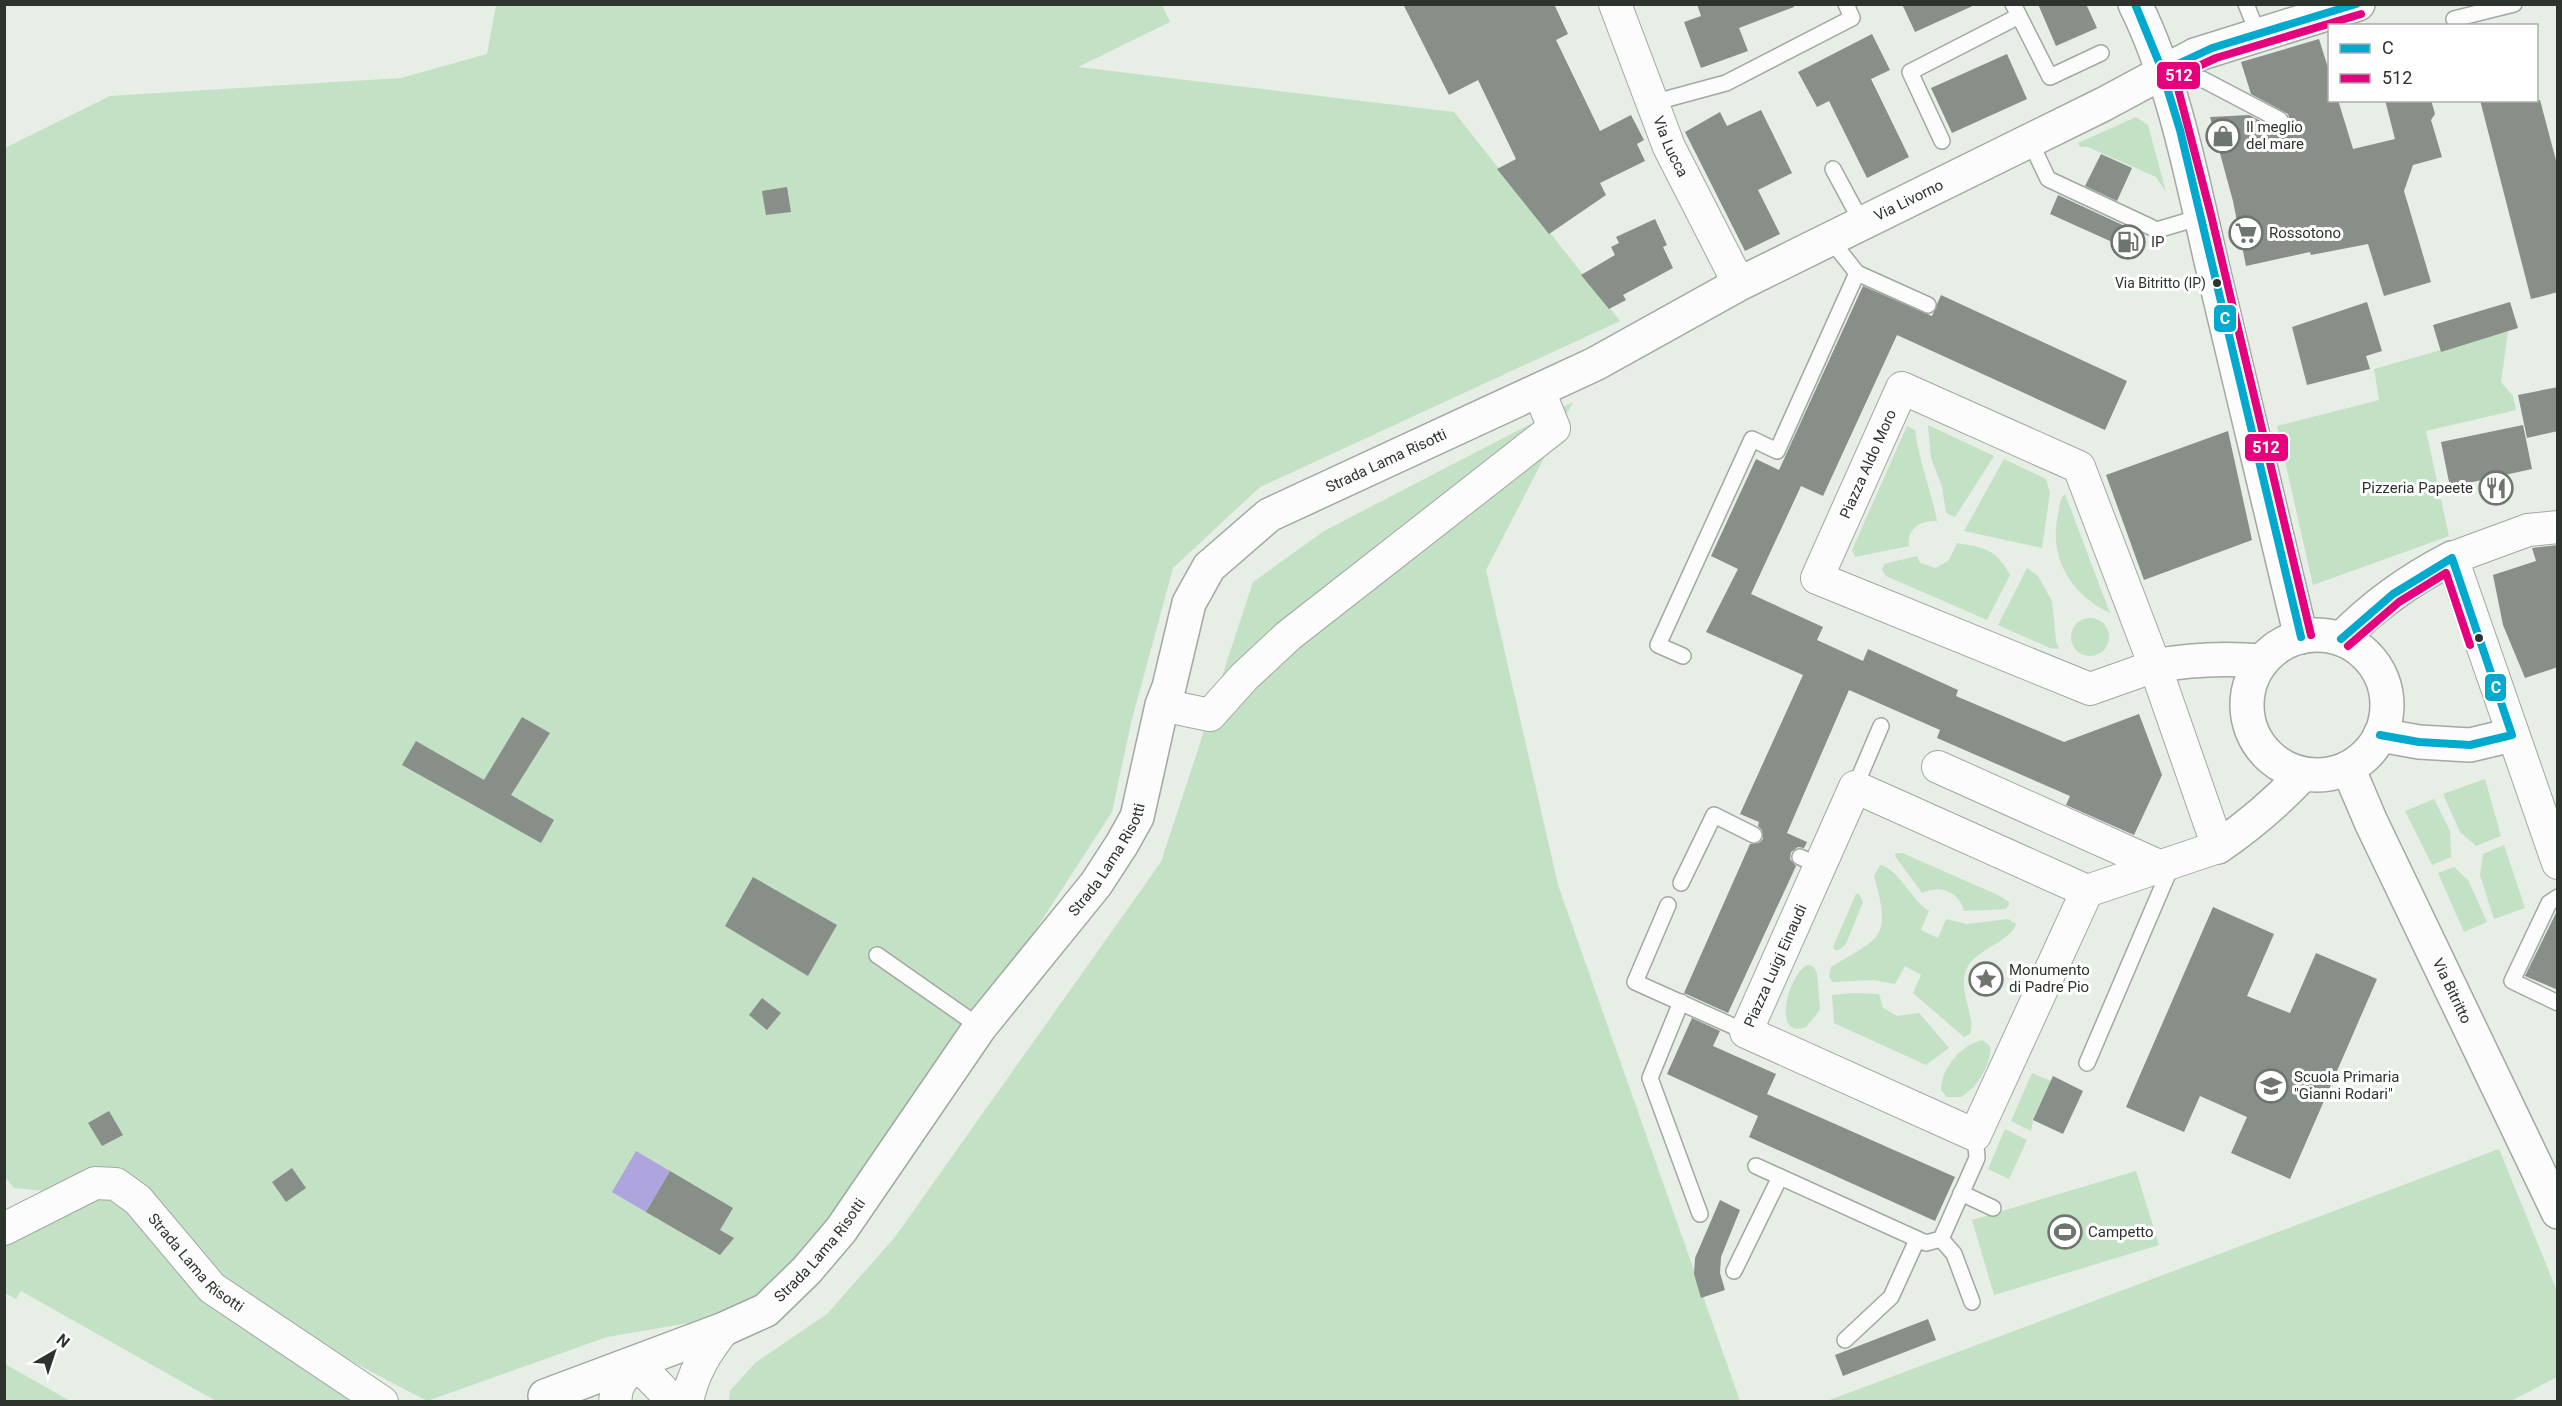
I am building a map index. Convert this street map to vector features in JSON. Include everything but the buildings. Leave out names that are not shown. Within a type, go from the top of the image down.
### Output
[{"type":"street","name":"Via Lucca","points":[[1615,4],[1669,147],[1739,284]]},
{"type":"street","points":[[2135,4],[2153,39],[2163,71],[2201,218],[2301,637]]},
{"type":"street","name":"Via Livorno","points":[[1654,332],[1739,284],[2115,99],[2163,71],[2204,51],[2358,4]]},
{"type":"street","name":"Strada Lama Risotti","points":[[549,1399],[766,1310],[814,1262],[841,1230],[980,1027],[1096,884],[1137,817],[1162,705],[1169,687],[1189,603],[1209,567],[1269,515],[1595,364],[1654,332]]},
{"type":"street","name":"Piazza Aldo Moro","points":[[1902,388],[2079,467],[2155,666],[2090,689],[1817,578],[1902,388]]},
{"type":"street","points":[[1162,705],[1210,715],[1244,677],[1288,636],[1554,428],[1539,390]]},
{"type":"street","points":[[2341,639],[2370,610],[2412,579],[2452,558],[2528,530],[2558,527]]},
{"type":"street","points":[[2452,558],[2558,863]]},
{"type":"street","points":[[2321,635],[2341,639],[2361,651],[2377,668],[2385,690],[2387,713],[2380,735],[2367,754],[2348,768],[2326,775],[2303,774],[2280,765],[2262,750],[2250,729],[2246,705],[2250,682],[2262,661],[2279,645],[2301,637],[2321,635]]},
{"type":"street","points":[[2218,847],[2155,666],[2190,659],[2226,658],[2262,661]]},
{"type":"street","points":[[2380,735],[2419,742],[2470,745],[2512,735]]},
{"type":"street","points":[[1938,767],[2166,864]]},
{"type":"street","name":"Via Bitritto","points":[[2348,768],[2558,1212]]},
{"type":"street","points":[[1855,787],[2087,891],[2218,847],[2277,802],[2303,774]]},
{"type":"street","name":"Piazza Luigi Einaudi","points":[[1855,787],[1810,862],[1746,1032],[1975,1136]]},
{"type":"street","points":[[1975,1136],[2087,891]]},
{"type":"street","name":"Strada Lama Risotti","points":[[4,1229],[71,1192],[95,1182],[116,1184],[138,1200],[212,1288],[382,1401]]},
{"type":"street","points":[[687,1401],[691,1382],[704,1354],[724,1329]]},
{"type":"street","points":[[615,1401],[617,1388],[631,1364],[649,1376],[674,1401]]},
{"type":"lane","points":[[1652,103],[1726,83],[1852,18],[1846,4]]},
{"type":"lane","points":[[2246,4],[2258,34]]},
{"type":"lane","points":[[2454,19],[2514,4]]},
{"type":"lane","points":[[1942,141],[1910,72],[2016,10],[2050,77],[2101,53]]},
{"type":"lane","points":[[2163,71],[2202,79],[2280,120]]},
{"type":"lane","points":[[2030,141],[2048,179],[2157,230],[2201,218]]},
{"type":"lane","points":[[1833,169],[1862,224]]},
{"type":"lane","points":[[1830,239],[1857,273],[1928,306]]},
{"type":"lane","points":[[1683,656],[1658,645],[1752,439],[1777,451],[1857,273]]},
{"type":"lane","points":[[1855,787],[1881,726]]},
{"type":"lane","points":[[1681,883],[1713,815],[1754,835]]},
{"type":"lane","points":[[2087,1063],[2166,864]]},
{"type":"lane","points":[[2558,897],[2549,903],[2512,981],[2558,1003]]},
{"type":"lane","points":[[1668,905],[1635,982],[1746,1032]]},
{"type":"lane","points":[[877,955],[980,1027]]},
{"type":"lane","points":[[1680,1002],[1650,1078],[1700,1214]]},
{"type":"lane","points":[[1941,1239],[1977,1158],[1975,1136]]},
{"type":"lane","points":[[1756,1166],[1917,1240],[1926,1243],[1941,1239]]},
{"type":"lane","points":[[1734,1271],[1780,1177]]},
{"type":"lane","points":[[1961,1193],[1993,1208]]},
{"type":"lane","points":[[1941,1239],[1954,1254],[1972,1302]]},
{"type":"lane","points":[[1845,1340],[1891,1297],[1917,1240]]},
{"type":"green space","points":[[496,5],[1162,5],[1170,22],[1078,67],[1454,112],[1620,321],[1260,487],[1173,568],[1131,723],[1112,812],[841,1230],[766,1310],[607,1337],[427,1401],[212,1288],[138,1200],[14,1188],[5,1177],[5,148],[110,96],[401,78],[487,54]]},
{"type":"green space","points":[[2136,117],[2148,125],[2166,192],[2156,177],[2088,147],[2080,147],[2078,143]]},
{"type":"green space","points":[[2508,331],[2501,382],[2513,396],[2516,410],[2426,431],[2449,536],[2313,585],[2277,426],[2379,400],[2374,369]]},
{"type":"green space","points":[[1573,402],[1486,570],[1558,885],[1740,1401],[729,1402],[730,1391],[755,1363],[827,1314],[895,1237],[1161,862],[1253,582],[1324,531]]},
{"type":"green space","points":[[1928,425],[1994,456],[1955,517],[1946,513],[1942,487],[1931,458]]},
{"type":"green space","points":[[1907,426],[1915,430],[1937,521],[1925,522],[1912,530],[1909,546],[1855,557],[1852,550]]},
{"type":"green space","points":[[2004,459],[2046,479],[2050,493],[2042,548],[1964,531]]},
{"type":"green space","points":[[2065,494],[2110,613],[2084,596],[2066,573],[2060,560],[2056,531],[2060,503]]},
{"type":"green space","points":[[1957,543],[1975,546],[1994,554],[2010,575],[1987,620],[1886,576],[1882,570],[1884,564],[1917,556],[1920,563],[1936,568],[1949,560]]},
{"type":"green space","points":[[2027,568],[2038,576],[2052,601],[2056,641],[2059,649],[2050,648],[1998,625]]},
{"type":"green space","points":[[2090,618],[2103,624],[2109,637],[2103,650],[2090,656],[2077,650],[2071,637],[2077,624]]},
{"type":"green space","points":[[2485,779],[2501,836],[2476,846],[2460,832],[2443,794]]},
{"type":"green space","points":[[2434,799],[2450,831],[2451,857],[2432,865],[2405,811]]},
{"type":"green space","points":[[2504,845],[2525,908],[2494,919],[2480,875],[2483,854]]},
{"type":"green space","points":[[1896,853],[1902,853],[1998,895],[2009,902],[2009,905],[2006,909],[1964,911],[1958,898],[1948,891],[1935,889],[1922,893],[1895,856]]},
{"type":"green space","points":[[1880,865],[1892,872],[1929,911],[1921,930],[1938,938],[1946,919],[1967,924],[2008,919],[2016,924],[2008,935],[1979,955],[1968,966],[1964,984],[1971,1019],[1970,1034],[1964,1037],[1913,993],[1921,975],[1905,966],[1895,984],[1873,980],[1833,982],[1829,977],[1831,967],[1871,942],[1878,934],[1882,913],[1874,876]]},
{"type":"green space","points":[[2454,867],[2468,880],[2487,922],[2464,932],[2438,873]]},
{"type":"green space","points":[[1856,894],[1859,894],[1863,902],[1846,944],[1839,950],[1835,950],[1833,947]]},
{"type":"green space","points":[[1807,965],[1813,966],[1817,973],[1820,1010],[1806,1027],[1795,1028],[1789,1024],[1786,1005],[1794,981]]},
{"type":"green space","points":[[1879,994],[1883,1008],[1897,1016],[1919,1013],[1949,1048],[1926,1065],[1834,1023],[1832,995]]},
{"type":"green space","points":[[1982,1040],[1990,1046],[1990,1053],[1982,1075],[1961,1097],[1947,1097],[1941,1090],[1948,1066],[1960,1052]]},
{"type":"green space","points":[[2032,1073],[2051,1081],[2033,1120],[2031,1131],[2011,1121]]},
{"type":"green space","points":[[2005,1129],[2027,1140],[2009,1179],[1988,1169]]},
{"type":"green space","points":[[2499,1149],[2557,1291],[2557,1377],[2511,1401],[1827,1401]]},
{"type":"green space","name":"Campetto","points":[[2136,1171],[2159,1245],[1994,1295],[1972,1220]]},
{"type":"green space","points":[[89,1196],[107,1196],[127,1203],[365,1401],[216,1401],[21,1291],[16,1299],[5,1293],[5,1247]]},
{"type":"green space","points":[[5,1364],[70,1401],[5,1401]]},
{"type":"shaded area","points":[[636,1151],[670,1171],[646,1212],[612,1192]]},
{"type":"transit line","name":"C","points":[[2135,4],[2160,65],[2180,130],[2301,637]]},
{"type":"transit line","name":"C","points":[[2163,71],[2212,48],[2356,4]]},
{"type":"transit line","name":"512","points":[[2328,24],[2361,14]]},
{"type":"transit line","name":"512","points":[[2311,635],[2211,215],[2175,77],[2216,58],[2328,24]]},
{"type":"transit line","name":"C","points":[[2341,639],[2393,594],[2452,558],[2512,735],[2470,745],[2419,742],[2380,735]]},
{"type":"transit line","name":"512","points":[[2348,646],[2399,602],[2446,573],[2470,645]]},
{"type":"place","name":"Il meglio del mare","points":[[2223,136]]},
{"type":"place","name":"Rossotono","points":[[2246,233]]},
{"type":"place","name":"IP","points":[[2128,242]]},
{"type":"place","name":"Via Bitritto (IP)","points":[[2217,283]]},
{"type":"place","name":"Pizzeria Papeete","points":[[2496,488]]},
{"type":"place","name":"Monumento di Padre Pio","points":[[1986,979]]},
{"type":"place","name":"Scuola Primaria \"Gianni Rodari\"","points":[[2271,1086]]},
{"type":"place","name":"Campetto","points":[[2065,1232]]}]
